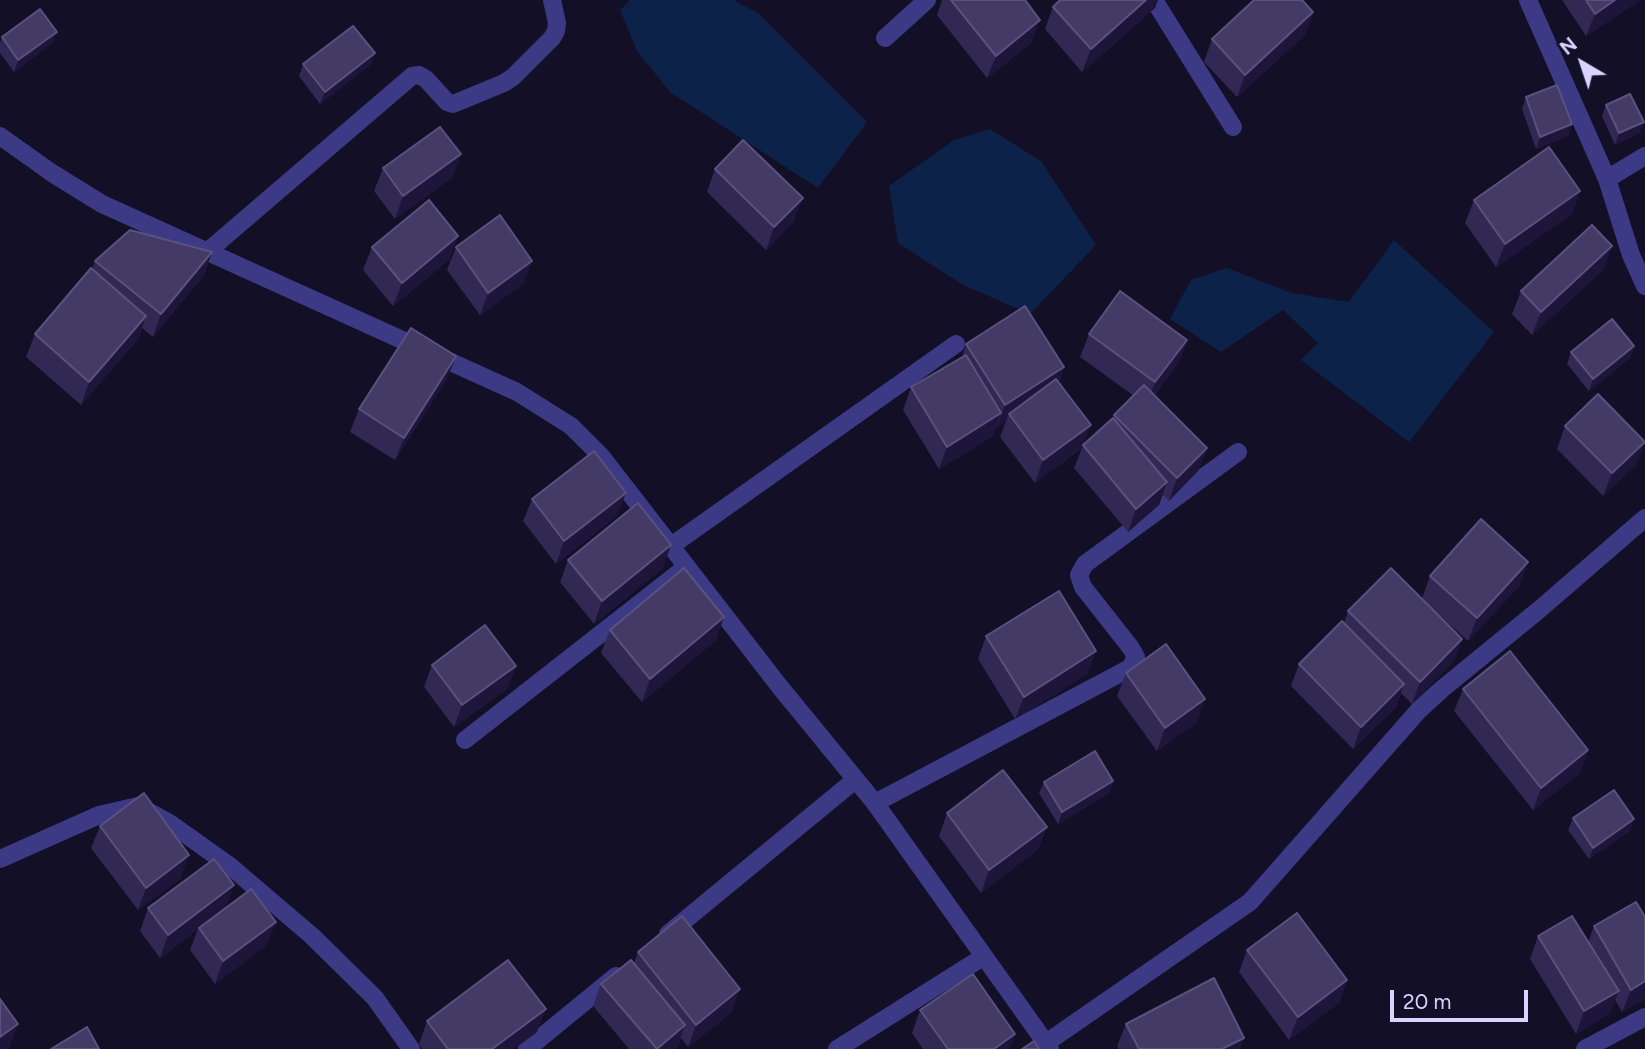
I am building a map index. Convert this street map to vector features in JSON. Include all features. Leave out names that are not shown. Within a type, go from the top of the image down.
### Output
[{"type":"street","points":[[208,251],[412,76],[419,75],[426,79],[447,102],[453,104],[513,77],[556,31],[552,0]]},
{"type":"street","points":[[885,38],[927,0]]},
{"type":"street","points":[[1154,0],[1233,127]]},
{"type":"street","points":[[1528,0],[1607,179],[1631,255],[1645,286]]},
{"type":"street","points":[[0,136],[102,204],[517,392],[571,426],[601,456],[874,803],[1048,1046],[1250,902],[1419,710],[1541,609],[1645,517]]},
{"type":"street","points":[[1607,179],[1645,156]]},
{"type":"street","points":[[671,546],[956,344]]},
{"type":"street","points":[[874,803],[1130,668],[1136,657],[1083,587],[1079,575],[1085,564],[1238,452]]},
{"type":"street","points":[[465,740],[686,567]]},
{"type":"street","points":[[654,945],[855,780]]},
{"type":"street","points":[[0,859],[99,815],[138,806],[171,824],[230,866],[312,936],[375,998],[411,1049]]},
{"type":"street","points":[[837,1049],[983,957]]},
{"type":"street","points":[[527,1049],[633,962]]},
{"type":"street","points":[[1585,1049],[1645,1017]]},
{"type":"water","points":[[630,0],[734,0],[759,14],[867,122],[818,188],[670,92],[637,51],[620,10]]},
{"type":"water","points":[[990,129],[1041,161],[1096,245],[1030,314],[963,285],[898,243],[889,186],[954,140]]},
{"type":"water","points":[[1394,240],[1494,332],[1409,442],[1301,360],[1318,343],[1283,310],[1221,352],[1170,319],[1191,280],[1227,268],[1292,293],[1349,302]]},
{"type":"building","points":[[951,0],[1025,0],[1040,20],[996,56]]},
{"type":"building","points":[[1060,0],[1146,0],[1091,49],[1053,7]]},
{"type":"building","points":[[1254,0],[1302,0],[1313,12],[1245,75],[1212,39]]},
{"type":"building","points":[[1586,0],[1615,0],[1595,14]]},
{"type":"building","points":[[40,9],[57,32],[18,60],[2,37]]},
{"type":"building","points":[[353,26],[375,53],[325,92],[303,64]]},
{"type":"building","points":[[1557,85],[1572,124],[1540,137],[1526,97]]},
{"type":"building","points":[[1630,94],[1644,122],[1619,133],[1606,105]]},
{"type":"building","points":[[440,127],[461,154],[403,196],[383,168]]},
{"type":"building","points":[[743,140],[803,198],[774,227],[715,169]]},
{"type":"building","points":[[1549,147],[1580,191],[1505,244],[1474,200]]},
{"type":"building","points":[[429,200],[458,236],[402,283],[372,247]]},
{"type":"building","points":[[500,215],[532,261],[488,293],[456,247]]},
{"type":"building","points":[[1592,225],[1612,246],[1541,312],[1521,291]]},
{"type":"building","points":[[130,230],[212,252],[161,314],[95,261]]},
{"type":"building","points":[[91,268],[146,316],[89,382],[35,334]]},
{"type":"building","points":[[1120,291],[1187,340],[1155,382],[1089,334]]},
{"type":"building","points":[[1025,306],[1064,367],[1005,405],[966,344]]},
{"type":"building","points":[[1612,319],[1634,346],[1593,379],[1571,352]]},
{"type":"building","points":[[411,328],[456,356],[404,438],[359,409]]},
{"type":"building","points":[[966,355],[1001,413],[947,447],[911,387]]},
{"type":"building","points":[[1056,379],[1091,425],[1043,460],[1009,414]]},
{"type":"building","points":[[1144,385],[1207,448],[1177,478],[1114,415]]},
{"type":"building","points":[[1598,394],[1645,442],[1612,473],[1565,426]]},
{"type":"building","points":[[1113,418],[1167,482],[1136,509],[1083,445]]},
{"type":"building","points":[[594,451],[626,493],[564,541],[532,499]]},
{"type":"building","points":[[638,503],[671,545],[602,601],[568,560]]},
{"type":"building","points":[[1481,519],[1528,562],[1477,618],[1430,576]]},
{"type":"building","points":[[684,568],[724,617],[650,679],[610,630]]},
{"type":"building","points":[[1391,568],[1462,639],[1420,682],[1348,611]]},
{"type":"building","points":[[1059,591],[1096,651],[1024,697],[986,636]]},
{"type":"building","points":[[1342,621],[1404,684],[1361,727],[1299,664]]},
{"type":"building","points":[[485,625],[516,666],[462,705],[432,665]]},
{"type":"building","points":[[1166,644],[1205,699],[1165,728],[1126,673]]},
{"type":"building","points":[[1510,651],[1588,750],[1541,788],[1463,689]]},
{"type":"building","points":[[1095,751],[1113,781],[1062,812],[1044,782]]},
{"type":"building","points":[[1003,770],[1047,827],[989,870],[947,813]]},
{"type":"building","points":[[1614,790],[1634,819],[1593,848],[1573,818]]},
{"type":"building","points":[[144,793],[189,855],[146,888],[100,826]]},
{"type":"building","points":[[214,859],[234,885],[168,935],[148,908]]},
{"type":"building","points":[[251,889],[276,922],[223,961],[199,928]]},
{"type":"building","points":[[1636,902],[1645,917],[1645,981],[1631,990],[1594,926]]},
{"type":"building","points":[[1297,913],[1347,980],[1298,1017],[1247,950]]},
{"type":"building","points":[[682,916],[740,989],[696,1025],[638,952]]},
{"type":"building","points":[[1572,916],[1619,991],[1584,1011],[1538,936]]},
{"type":"building","points":[[508,960],[546,1009],[492,1049],[448,1049],[427,1021]]},
{"type":"building","points":[[631,960],[685,1025],[657,1049],[601,984]]},
{"type":"building","points":[[973,974],[1015,1034],[994,1049],[948,1049],[920,1010]]},
{"type":"building","points":[[1214,978],[1244,1038],[1222,1049],[1139,1049],[1126,1024]]},
{"type":"building","points":[[0,999],[18,1024],[0,1037]]},
{"type":"building","points":[[87,1027],[99,1049],[51,1049]]},
{"type":"building","points":[[1034,1041],[1039,1049],[1022,1049]]}]
